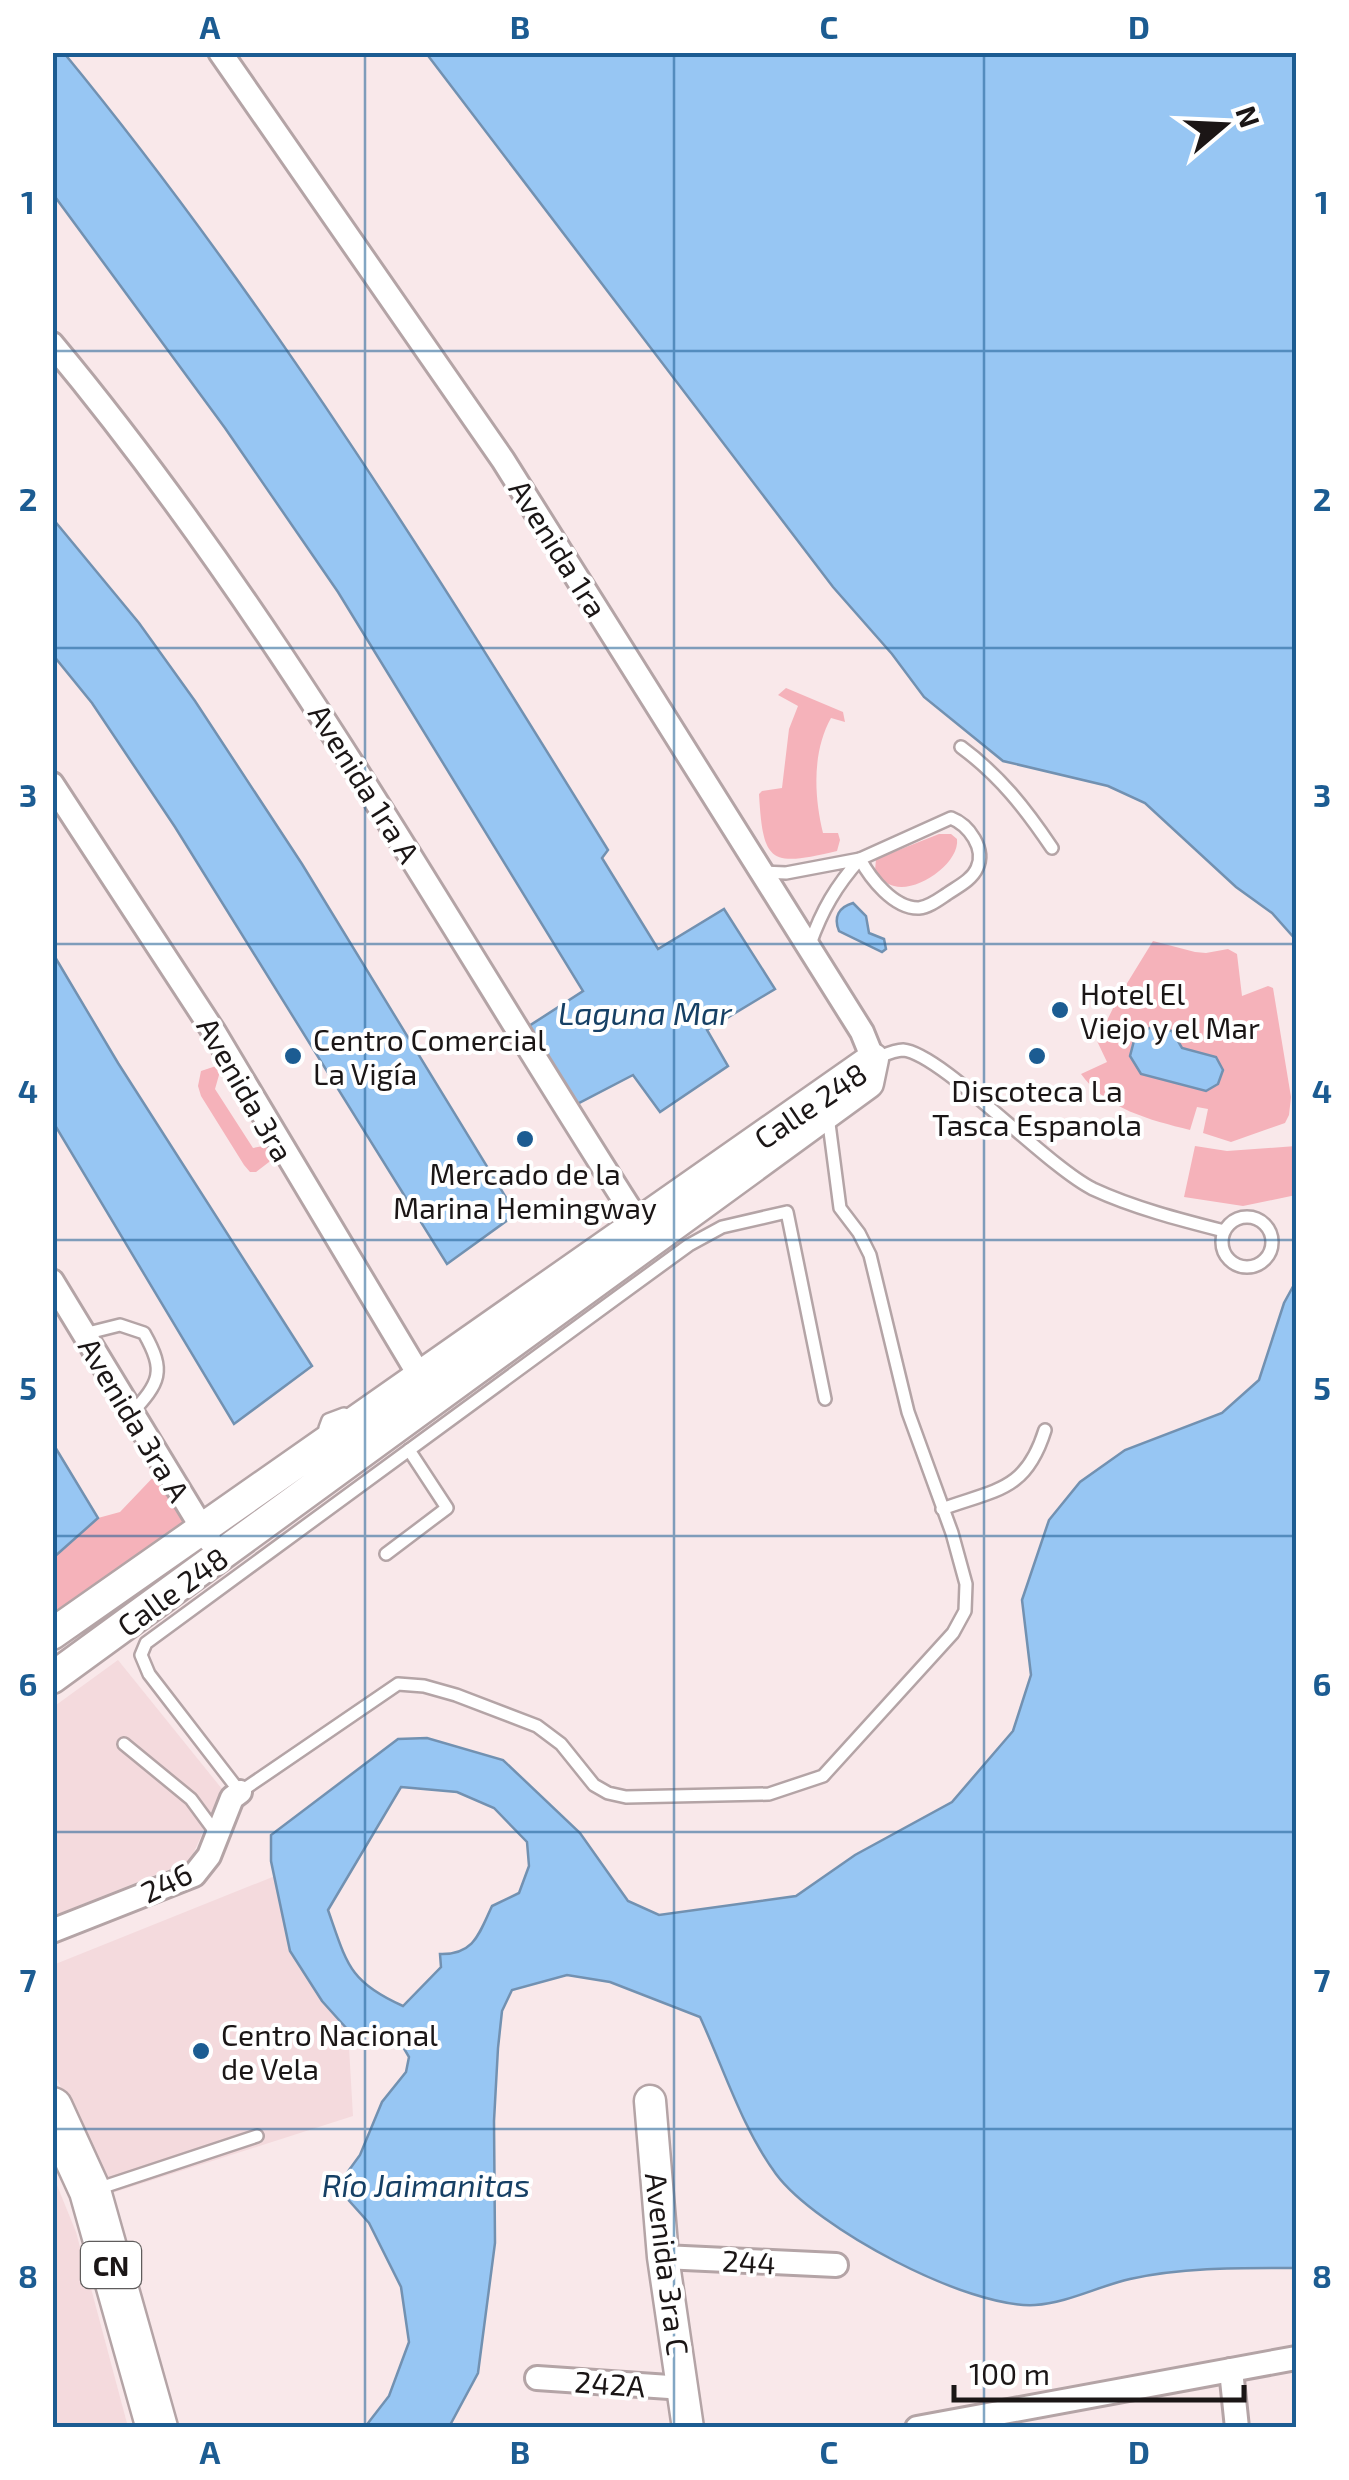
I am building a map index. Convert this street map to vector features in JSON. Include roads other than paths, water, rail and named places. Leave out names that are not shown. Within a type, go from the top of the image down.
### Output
[{"type":"highway","name":"CN","points":[[52,2108],[90,2191],[157,2428]]},
{"type":"street","name":"Avenida 1ra","points":[[220,52],[503,460],[862,1032],[873,1059]]},
{"type":"street","name":"Avenida 1ra A","points":[[52,344],[178,503],[268,632],[645,1232]]},
{"type":"street","name":"Avenida 3ra","points":[[52,784],[214,1032],[427,1388]]},
{"type":"street","name":"Calle 248","points":[[52,1678],[220,1556],[427,1388],[645,1232],[873,1059]]},
{"type":"street","name":"Calle 248","points":[[645,1232],[868,1082],[873,1059]]},
{"type":"street","name":"Avenida 3ra A","points":[[52,1281],[220,1556]]},
{"type":"street","name":"Calle 248","points":[[52,1634],[343,1431],[427,1388]]},
{"type":"street","name":"246","points":[[52,1931],[194,1875],[210,1856],[232,1798],[240,1792]]},
{"type":"street","name":"Avenida 3ra C","points":[[650,2101],[663,2257],[688,2428]]},
{"type":"street","name":"244","points":[[663,2257],[836,2266]]},
{"type":"street","points":[[917,2428],[1054,2416],[1231,2370],[1296,2358]]},
{"type":"street","points":[[1231,2370],[1237,2428]]},
{"type":"street","name":"242A","points":[[537,2378],[684,2388]]},
{"type":"lane","points":[[961,747],[993,771],[1020,801],[1052,848]]},
{"type":"lane","points":[[759,872],[786,873],[860,858],[951,818],[971,831],[979,866],[970,878],[932,904],[918,908],[906,906],[870,877],[860,858]]},
{"type":"lane","points":[[809,948],[822,912],[838,884],[860,858]]},
{"type":"lane","points":[[873,1059],[901,1050],[928,1059],[1034,1147],[1092,1188],[1180,1220],[1224,1231]]},
{"type":"lane","points":[[825,1398],[786,1212],[722,1227],[689,1245],[146,1642],[142,1655],[148,1674],[240,1792],[398,1684],[456,1695],[537,1726],[560,1744],[594,1785],[626,1798],[769,1794],[823,1776],[953,1633],[964,1611],[966,1584],[908,1412],[870,1255],[859,1232],[840,1208],[828,1112]]},
{"type":"lane","points":[[1235,1220],[1258,1220],[1270,1232],[1271,1249],[1261,1263],[1237,1265],[1225,1255],[1224,1231],[1235,1220]]},
{"type":"lane","points":[[84,1334],[120,1326],[144,1333],[154,1350],[158,1372],[155,1388],[131,1414]]},
{"type":"lane","points":[[942,1508],[1011,1484],[1027,1472],[1044,1430]]},
{"type":"lane","points":[[386,1554],[447,1508],[409,1450]]},
{"type":"lane","points":[[124,1744],[191,1800],[216,1834]]},
{"type":"lane","points":[[90,2191],[257,2136]]},
{"type":"water","name":"Laguna Mar","points":[[53,52],[64,53],[139,147],[349,442],[608,850],[602,858],[658,949],[724,909],[775,989],[707,1030],[728,1066],[660,1112],[633,1075],[577,1104],[529,1026],[583,991],[338,592],[225,428],[53,194]]},
{"type":"water","points":[[426,53],[1296,53],[1296,940],[1272,913],[1236,887],[1145,803],[1108,786],[1003,761],[924,697],[833,587]]},
{"type":"water","points":[[53,519],[139,623],[195,701],[302,864],[516,1214],[447,1264],[175,827],[92,703],[53,655]]},
{"type":"water","points":[[853,903],[866,916],[869,933],[884,939],[886,949],[882,952],[839,931],[838,913]]},
{"type":"water","points":[[52,952],[118,1063],[312,1366],[234,1424],[53,1122]]},
{"type":"water","points":[[1153,1026],[1172,1031],[1182,1048],[1216,1057],[1223,1070],[1218,1084],[1206,1091],[1141,1074],[1130,1056],[1135,1037]]},
{"type":"water","name":"Río Jaimanitas","points":[[1296,1281],[1296,2268],[1171,2272],[1035,2305],[1006,2303],[934,2280],[824,2218],[776,2174],[743,2118],[700,2017],[610,1982],[567,1975],[512,1990],[502,2011],[494,2121],[495,2243],[478,2373],[449,2427],[365,2427],[389,2396],[409,2342],[401,2287],[369,2223],[344,2195],[344,2177],[360,2155],[382,2102],[406,2072],[409,2057],[402,2045],[348,2030],[322,2001],[290,1951],[271,1861],[271,1835],[398,1739],[427,1738],[503,1760],[580,1833],[628,1901],[659,1915],[796,1896],[855,1855],[952,1802],[1013,1731],[1031,1675],[1022,1600],[1049,1520],[1080,1482],[1125,1450],[1222,1413],[1259,1380],[1284,1303]],"holes":[[[401,1787],[457,1792],[494,1808],[527,1842],[529,1866],[519,1893],[492,1906],[468,1947],[440,1954],[441,1967],[403,2006],[371,1988],[352,1969],[328,1910]]]},
{"type":"water","points":[[52,1442],[98,1518],[53,1558],[52,1558]]},
{"type":"place","name":"Hotel El Viejo y el Mar","points":[[1060,1010]]},
{"type":"place","name":"Centro Comercial La Vigía","points":[[293,1056]]},
{"type":"place","name":"Discoteca La Tasca Espanola","points":[[1037,1056]]},
{"type":"place","name":"Mercado de la Marina Hemingway","points":[[525,1139]]},
{"type":"place","name":"Centro Nacional de Vela","points":[[201,2051]]}]
